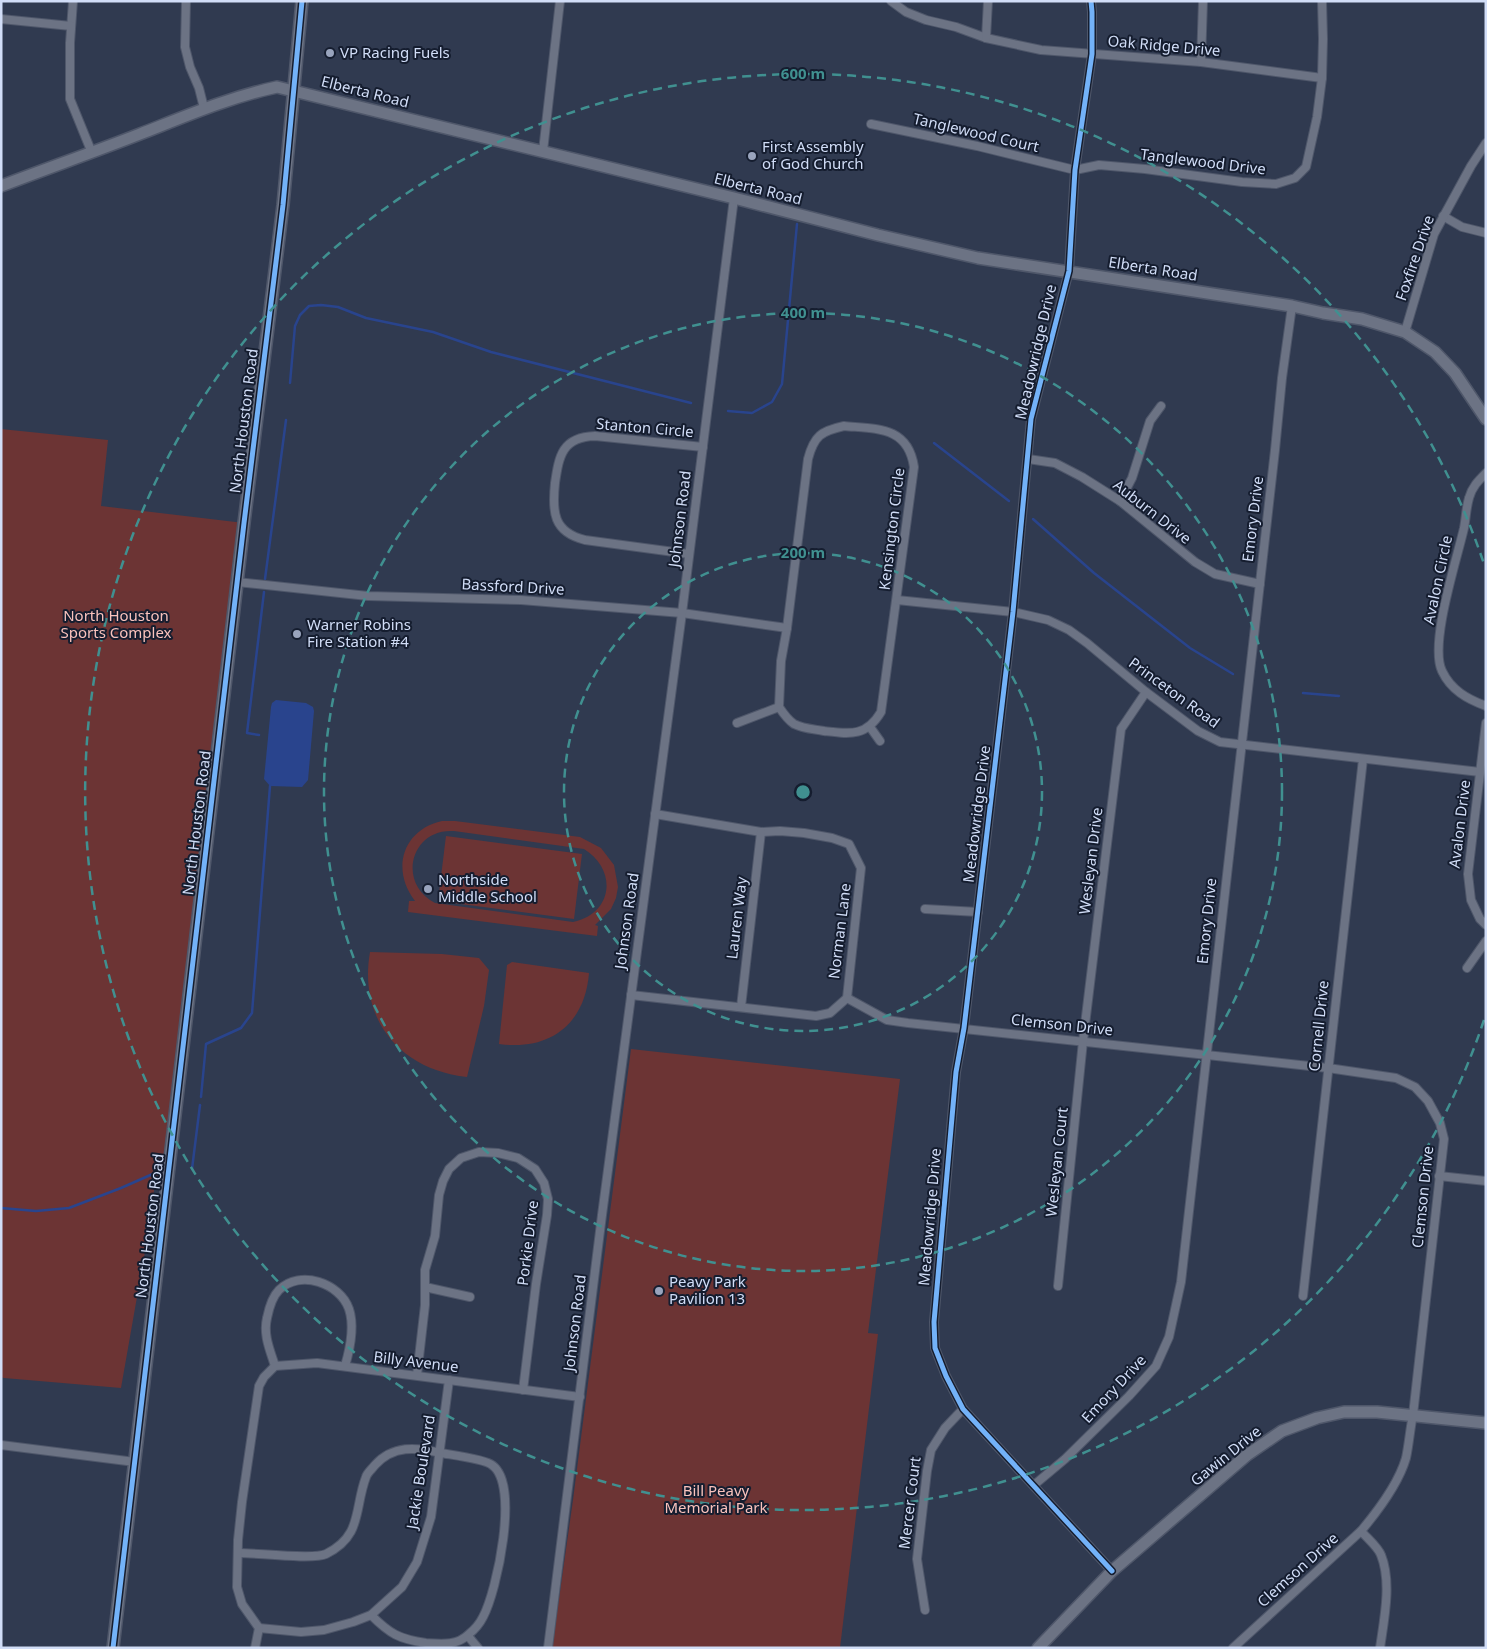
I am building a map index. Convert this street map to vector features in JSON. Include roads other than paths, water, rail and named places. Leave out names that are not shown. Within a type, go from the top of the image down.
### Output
[{"type":"street","points":[[73,1],[70,99],[92,152]]},
{"type":"street","points":[[186,1],[185,47],[204,108]]},
{"type":"street","name":"North Houston Road","points":[[113,1648],[237,582],[283,205],[302,1]]},
{"type":"street","points":[[543,151],[560,1]]},
{"type":"street","name":"Oak Ridge Drive","points":[[891,1],[906,12],[926,20],[956,27],[986,38],[1041,50],[1201,62],[1322,78]]},
{"type":"street","points":[[986,38],[988,1]]},
{"type":"street","name":"Meadowridge Drive","points":[[1091,1],[1092,54],[1075,170],[1068,271],[1031,419],[1014,612],[964,1028],[956,1072],[934,1322],[935,1348],[963,1410],[1112,1571]]},
{"type":"street","points":[[1201,62],[1203,1]]},
{"type":"street","name":"Tanglewood Drive","points":[[1075,170],[1099,165],[1242,182],[1276,184],[1296,178],[1306,167],[1317,117],[1322,78],[1322,1]]},
{"type":"street","points":[[1,19],[71,26]]},
{"type":"street","name":"Elberta Road","points":[[1,186],[204,108],[251,92],[277,87],[978,258],[1292,306],[1362,319],[1405,332],[1436,352],[1455,373],[1486,419]]},
{"type":"street","name":"Tanglewood Court","points":[[871,124],[976,146],[1075,170]]},
{"type":"street","name":"Foxfire Drive","points":[[1405,332],[1434,234],[1486,143]]},
{"type":"street","name":"Johnson Road","points":[[548,1648],[734,198]]},
{"type":"street","points":[[1443,216],[1462,226],[1486,233]]},
{"type":"street","name":"Emory Drive","points":[[1034,1485],[1065,1459],[1130,1396],[1156,1366],[1169,1337],[1181,1282],[1282,378],[1292,306]]},
{"type":"street","points":[[1120,501],[1132,478],[1150,421],[1162,406]]},
{"type":"street","name":"Kensington Circle","points":[[778,707],[781,661],[787,628],[808,459],[812,446],[827,429],[844,426],[886,430],[898,436],[906,443],[912,455],[914,467],[884,699],[881,712],[870,726]]},
{"type":"street","name":"Stanton Circle","points":[[689,554],[573,538],[558,523],[554,513],[554,494],[560,454],[575,439],[583,436],[703,447]]},
{"type":"street","name":"Auburn Drive","points":[[1028,459],[1055,463],[1082,476],[1120,501],[1163,537],[1201,566],[1215,574],[1260,584]]},
{"type":"street","name":"Avalon Circle","points":[[1486,473],[1474,485],[1468,499],[1464,527],[1442,615],[1439,648],[1441,670],[1453,687],[1469,700],[1486,706]]},
{"type":"street","name":"Bassford Drive","points":[[237,582],[368,596],[522,600],[682,613],[787,628]]},
{"type":"street","name":"Princeton Road","points":[[897,600],[1014,612],[1048,620],[1069,630],[1198,731],[1220,742],[1480,772]]},
{"type":"street","name":"Wesleyan Drive","points":[[1083,1041],[1121,729],[1146,692]]},
{"type":"street","points":[[737,723],[778,707],[793,723],[803,728],[846,734],[863,731],[870,726],[880,741]]},
{"type":"street","name":"Avalon Drive","points":[[1486,723],[1468,874],[1471,900],[1480,919],[1486,925]]},
{"type":"street","name":"Cornell Drive","points":[[1303,1296],[1363,759]]},
{"type":"street","name":"Norman Lane","points":[[631,995],[816,1016],[830,1013],[846,998],[861,868],[849,844],[832,838],[780,831],[761,832],[655,814]]},
{"type":"street","name":"Lauren Way","points":[[741,1007],[761,832]]},
{"type":"street","points":[[924,909],[978,912]]},
{"type":"street","points":[[1466,968],[1486,941]]},
{"type":"street","name":"Clemson Drive","points":[[846,998],[887,1020],[1328,1068],[1396,1078],[1415,1087],[1428,1101],[1440,1123],[1444,1139],[1413,1415],[1405,1459],[1385,1499],[1361,1531],[1233,1648]]},
{"type":"street","name":"Wesleyan Court","points":[[1058,1286],[1083,1041]]},
{"type":"street","name":"Porkie Drive","points":[[417,1375],[422,1339],[425,1270],[438,1225],[439,1195],[449,1168],[461,1158],[479,1152],[498,1153],[518,1158],[535,1169],[544,1183],[548,1199],[524,1390]]},
{"type":"street","points":[[1439,1176],[1486,1181]]},
{"type":"street","points":[[255,1648],[259,1628],[242,1604],[237,1588],[238,1540],[259,1386],[264,1377],[275,1366],[268,1347],[266,1319],[272,1299],[287,1283],[298,1280],[322,1282],[340,1296],[349,1308],[351,1334],[345,1366]]},
{"type":"street","points":[[425,1287],[470,1296]]},
{"type":"street","name":"Billy Avenue","points":[[275,1366],[317,1363],[580,1397]]},
{"type":"street","name":"Jackie Boulevard","points":[[259,1628],[301,1632],[324,1630],[353,1622],[371,1615],[402,1587],[417,1562],[431,1517],[449,1380]]},
{"type":"street","name":"Mercer Court","points":[[926,1610],[917,1559],[927,1471],[931,1450],[945,1428],[963,1410]]},
{"type":"street","name":"Gawin Drive","points":[[1038,1648],[1112,1571],[1247,1455],[1282,1431],[1317,1418],[1344,1412],[1377,1412],[1486,1423]]},
{"type":"street","points":[[1,1445],[135,1462]]},
{"type":"street","points":[[239,1553],[324,1555],[342,1543],[356,1524],[366,1476],[379,1461],[396,1450],[421,1448],[491,1464],[500,1472],[506,1501],[502,1550],[495,1584],[483,1618],[468,1636],[447,1645],[406,1640],[386,1630],[371,1615]]},
{"type":"street","points":[[1361,1531],[1381,1554],[1386,1579],[1385,1617],[1380,1648]]},
{"type":"street","points":[[468,1636],[478,1648]]},
{"type":"water","points":[[276,700],[306,703],[313,707],[308,780],[302,787],[270,786],[264,779],[271,707],[272,703]]},
{"type":"waterway","points":[[728,411],[752,413],[772,402],[782,384],[797,224]]},
{"type":"waterway","points":[[290,383],[295,326],[300,315],[309,306],[321,305],[338,307],[366,318],[433,332],[491,352],[691,403]]},
{"type":"waterway","points":[[265,579],[286,420]]},
{"type":"waterway","points":[[934,443],[1009,501]]},
{"type":"waterway","points":[[1033,519],[1094,573],[1190,648],[1233,674]]},
{"type":"waterway","points":[[259,735],[247,733],[264,592]]},
{"type":"waterway","points":[[1303,693],[1339,696]]},
{"type":"waterway","points":[[201,1097],[206,1044],[241,1028],[252,1013],[270,786]]},
{"type":"waterway","points":[[192,1169],[200,1105]]},
{"type":"waterway","points":[[1,1208],[36,1211],[69,1208],[155,1173]]},
{"type":"place","name":"VP Racing Fuels","points":[[330,53]]},
{"type":"place","name":"First Assembly of God Church","points":[[752,156]]},
{"type":"place","name":"Warner Robins Fire Station #4","points":[[297,634]]},
{"type":"place","name":"Northside Middle School","points":[[428,889]]},
{"type":"place","name":"Peavy Park Pavilion 13","points":[[659,1291]]},
{"type":"park label","name":"North Houston Sports Complex","points":[[116,624]]},
{"type":"park label","name":"Bill Peavy Memorial Park","points":[[716,1500]]}]
